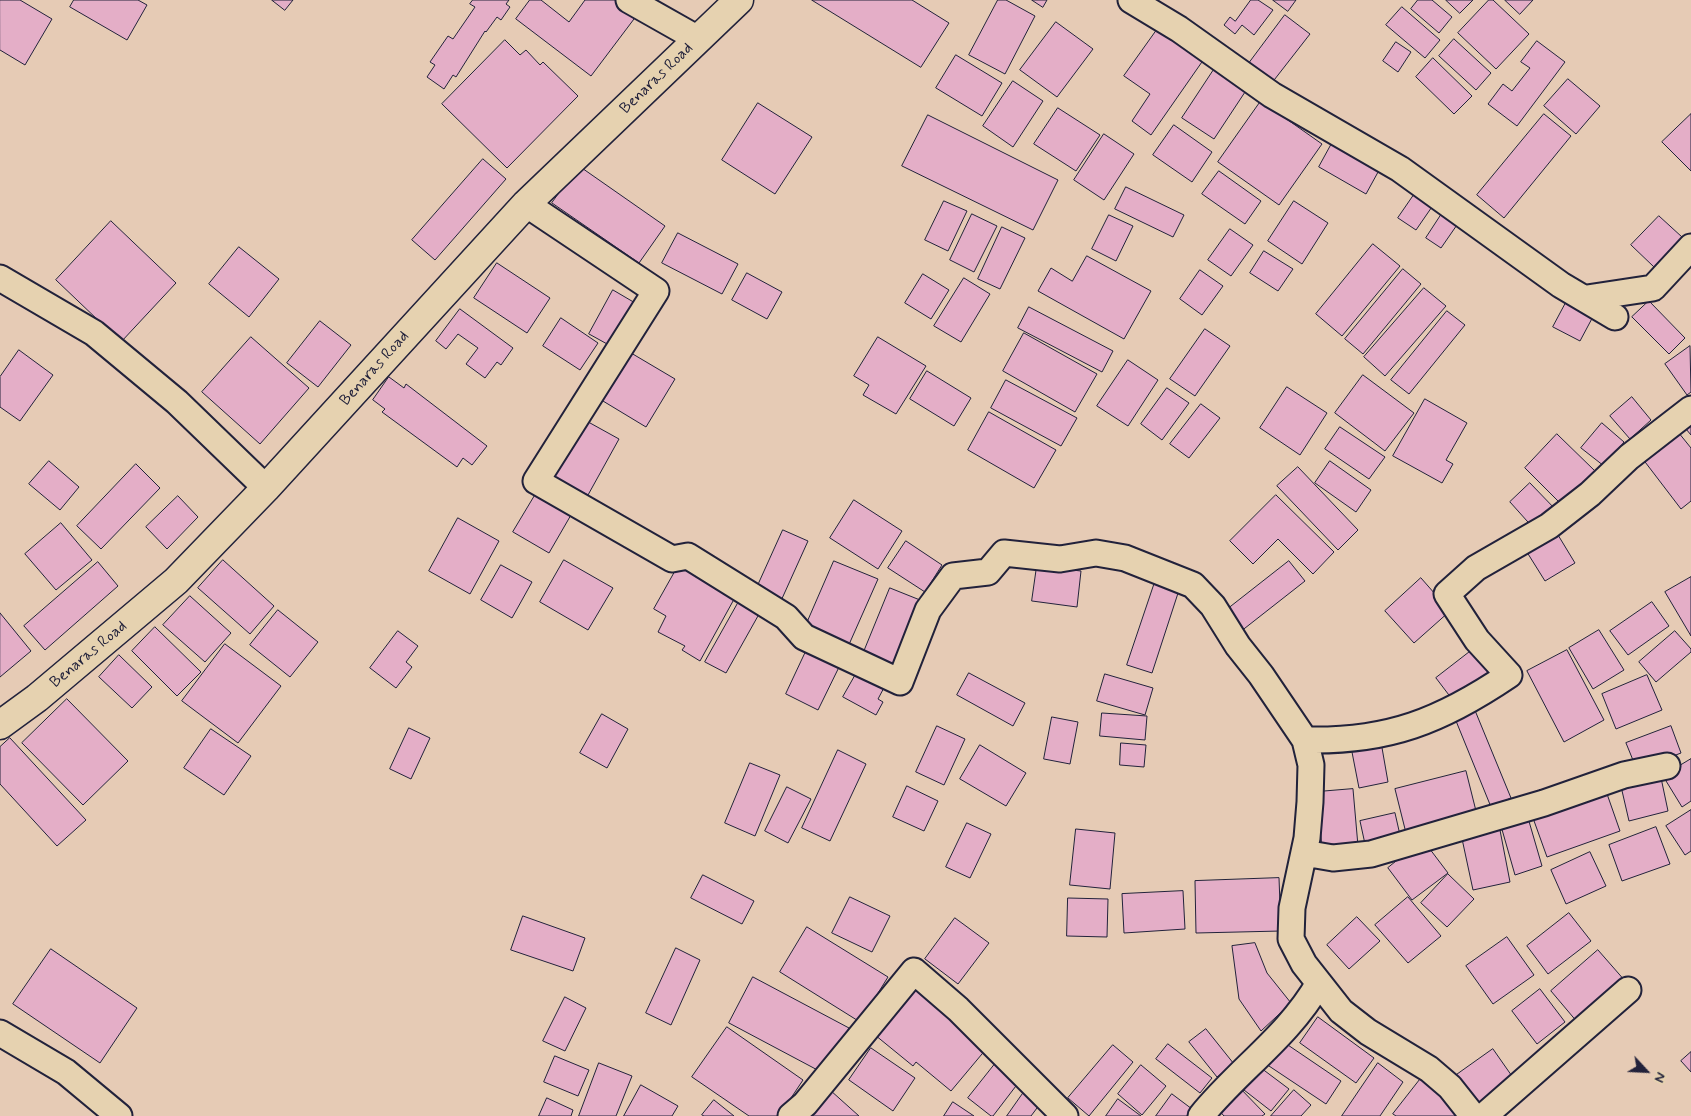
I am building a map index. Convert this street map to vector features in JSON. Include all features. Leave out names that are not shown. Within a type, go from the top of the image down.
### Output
[{"type":"main road","name":"Benaras Road","points":[[0,726],[37,698],[176,581],[266,488],[526,204],[739,0]]},
{"type":"street","points":[[629,0],[698,39]]},
{"type":"street","points":[[1131,0],[1179,29],[1272,95],[1400,169],[1498,237],[1561,285],[1587,298],[1615,317]]},
{"type":"street","points":[[526,204],[656,291],[536,481],[672,559],[688,556],[786,617],[804,637],[900,682],[928,610],[954,576],[988,572],[1004,553],[1060,559],[1096,553],[1125,558],[1193,585],[1213,606],[1238,646],[1261,675],[1305,740],[1311,764],[1310,802],[1304,853],[1292,908],[1291,939],[1304,964],[1342,1011],[1368,1032],[1430,1069],[1450,1087],[1473,1116]]},
{"type":"street","points":[[1587,298],[1653,288],[1691,247]]},
{"type":"street","points":[[0,278],[94,333],[177,402],[266,488]]},
{"type":"street","points":[[1305,740],[1341,741],[1387,734],[1420,725],[1473,699],[1509,675],[1478,640],[1447,594],[1476,568],[1549,526],[1590,494],[1629,457],[1691,409]]},
{"type":"street","points":[[1304,853],[1333,858],[1371,854],[1544,803],[1624,774],[1667,766]]},
{"type":"street","points":[[791,1116],[804,1104],[914,970],[958,1009],[1065,1116]]},
{"type":"street","points":[[1200,1116],[1285,1030],[1308,1002],[1318,983]]},
{"type":"street","points":[[1484,1116],[1628,990]]},
{"type":"street","points":[[0,1033],[66,1072],[119,1116]]},
{"type":"building","points":[[0,0],[20,0],[52,19],[25,65],[0,50]]},
{"type":"building","points":[[74,0],[138,0],[147,5],[127,40],[70,7]]},
{"type":"building","points":[[272,0],[293,0],[285,10]]},
{"type":"building","points":[[473,0],[509,0],[506,4],[510,7],[501,20],[497,17],[485,31],[456,77],[453,75],[444,89],[427,77],[435,65],[430,62],[448,36],[453,39],[475,7],[470,4]]},
{"type":"building","points":[[530,0],[541,0],[569,22],[585,0],[617,0],[637,15],[591,76],[516,19]]},
{"type":"building","points":[[812,0],[912,0],[949,23],[921,67]]},
{"type":"building","points":[[998,0],[1006,0],[1035,16],[1005,74],[969,55]]},
{"type":"building","points":[[1032,0],[1047,0],[1043,7]]},
{"type":"building","points":[[1251,0],[1258,0],[1273,10],[1254,35],[1242,25],[1235,34],[1224,25],[1230,17],[1235,21]]},
{"type":"building","points":[[1273,0],[1296,0],[1288,11]]},
{"type":"building","points":[[1418,0],[1432,0],[1452,17],[1439,33],[1411,9]]},
{"type":"building","points":[[1446,0],[1473,0],[1460,13]]},
{"type":"building","points":[[1489,0],[1493,0],[1529,34],[1496,69],[1458,33]]},
{"type":"building","points":[[1505,0],[1533,0],[1520,14]]},
{"type":"building","points":[[1402,7],[1440,40],[1425,58],[1386,25]]},
{"type":"building","points":[[1285,15],[1310,34],[1271,84],[1247,66]]},
{"type":"building","points":[[1056,22],[1093,49],[1057,97],[1020,70]]},
{"type":"building","points":[[1159,27],[1204,59],[1151,135],[1132,121],[1150,94],[1124,76]]},
{"type":"building","points":[[1454,39],[1491,73],[1476,90],[1439,56]]},
{"type":"building","points":[[505,40],[520,55],[526,50],[540,65],[543,62],[578,96],[507,168],[442,104]]},
{"type":"building","points":[[1537,41],[1565,62],[1517,126],[1488,104],[1503,84],[1512,91],[1530,68],[1521,62]]},
{"type":"building","points":[[1396,42],[1411,52],[1398,72],[1383,61]]},
{"type":"building","points":[[956,55],[1002,83],[982,116],[936,88]]},
{"type":"building","points":[[1433,58],[1472,96],[1454,114],[1416,77]]},
{"type":"building","points":[[1215,68],[1247,89],[1214,139],[1182,118]]},
{"type":"building","points":[[1568,79],[1600,106],[1576,134],[1544,106]]},
{"type":"building","points":[[1013,81],[1043,101],[1013,147],[983,126]]},
{"type":"building","points":[[1261,101],[1322,144],[1279,205],[1218,162]]},
{"type":"building","points":[[758,103],[812,137],[775,194],[722,160]]},
{"type":"building","points":[[1058,108],[1100,135],[1076,171],[1034,144]]},
{"type":"building","points":[[1544,114],[1571,136],[1504,218],[1477,195]]},
{"type":"building","points":[[1691,114],[1691,171],[1662,142]]},
{"type":"building","points":[[928,115],[1058,180],[1033,230],[902,166]]},
{"type":"building","points":[[1174,125],[1212,152],[1192,182],[1153,155]]},
{"type":"building","points":[[1104,134],[1134,154],[1104,200],[1074,180]]},
{"type":"building","points":[[1336,136],[1383,163],[1366,194],[1319,167]]},
{"type":"building","points":[[483,159],[506,179],[435,260],[412,240]]},
{"type":"building","points":[[579,166],[665,226],[639,263],[552,203]]},
{"type":"building","points":[[1219,171],[1261,201],[1245,224],[1202,194]]},
{"type":"building","points":[[1126,187],[1184,215],[1173,237],[1115,209]]},
{"type":"building","points":[[1418,189],[1436,201],[1416,230],[1398,218]]},
{"type":"building","points":[[944,201],[967,211],[948,251],[925,240]]},
{"type":"building","points":[[1294,201],[1328,223],[1302,264],[1268,241]]},
{"type":"building","points":[[1443,212],[1459,222],[1441,248],[1426,238]]},
{"type":"building","points":[[972,214],[997,226],[974,272],[950,260]]},
{"type":"building","points":[[1109,215],[1133,226],[1116,261],[1092,249]]},
{"type":"building","points":[[1659,216],[1682,237],[1654,267],[1631,245]]},
{"type":"building","points":[[111,221],[176,283],[121,342],[56,280]]},
{"type":"building","points":[[1002,227],[1025,238],[1000,289],[978,279]]},
{"type":"building","points":[[1230,229],[1253,245],[1231,276],[1208,260]]},
{"type":"building","points":[[678,233],[738,264],[722,294],[662,263]]},
{"type":"building","points":[[1373,244],[1400,266],[1342,336],[1316,314]]},
{"type":"building","points":[[239,247],[279,279],[249,317],[209,284]]},
{"type":"building","points":[[1264,251],[1293,269],[1278,291],[1250,273]]},
{"type":"building","points":[[1087,256],[1151,291],[1124,339],[1038,291],[1051,268],[1072,281]]},
{"type":"building","points":[[497,263],[550,298],[527,333],[474,298]]},
{"type":"building","points":[[1403,269],[1421,284],[1363,354],[1345,339]]},
{"type":"building","points":[[1200,270],[1223,286],[1202,315],[1180,299]]},
{"type":"building","points":[[747,273],[782,292],[767,319],[732,300]]},
{"type":"building","points":[[923,274],[949,290],[931,319],[905,303]]},
{"type":"building","points":[[964,278],[990,294],[961,342],[934,326]]},
{"type":"building","points":[[1424,288],[1446,306],[1385,376],[1364,357]]},
{"type":"building","points":[[613,290],[642,307],[618,350],[589,334]]},
{"type":"building","points":[[1569,297],[1596,311],[1580,341],[1553,327]]},
{"type":"building","points":[[1649,301],[1685,338],[1669,354],[1632,317]]},
{"type":"building","points":[[1029,307],[1113,351],[1102,372],[1018,328]]},
{"type":"building","points":[[460,309],[513,348],[501,365],[497,362],[485,378],[466,364],[478,348],[458,334],[446,349],[436,341]]},
{"type":"building","points":[[1447,311],[1465,325],[1409,394],[1391,380]]},
{"type":"building","points":[[561,318],[598,343],[580,370],[543,346]]},
{"type":"building","points":[[320,321],[351,345],[318,387],[287,363]]},
{"type":"building","points":[[1205,329],[1230,346],[1195,396],[1170,379]]},
{"type":"building","points":[[1024,333],[1097,374],[1075,412],[1003,371]]},
{"type":"building","points":[[251,337],[309,388],[260,444],[202,392]]},
{"type":"building","points":[[878,337],[926,366],[896,414],[863,395],[869,385],[854,376]]},
{"type":"building","points":[[1690,346],[1691,392],[1687,395],[1665,364]]},
{"type":"building","points":[[19,350],[53,375],[20,421],[0,407],[0,377]]},
{"type":"building","points":[[626,350],[675,379],[646,427],[598,398]]},
{"type":"building","points":[[1128,360],[1158,380],[1128,426],[1097,406]]},
{"type":"building","points":[[927,371],[971,398],[954,426],[910,399]]},
{"type":"building","points":[[1363,375],[1414,413],[1385,451],[1335,413]]},
{"type":"building","points":[[389,377],[404,388],[406,384],[487,446],[472,465],[463,458],[457,467],[382,412],[385,409],[373,400]]},
{"type":"building","points":[[1006,380],[1077,418],[1061,446],[991,408]]},
{"type":"building","points":[[1287,387],[1327,413],[1300,455],[1260,428]]},
{"type":"building","points":[[1167,388],[1189,403],[1162,440],[1141,424]]},
{"type":"building","points":[[1632,397],[1651,420],[1630,439],[1610,416]]},
{"type":"building","points":[[1425,399],[1467,423],[1446,460],[1453,464],[1442,483],[1393,456]]},
{"type":"building","points":[[1201,404],[1220,418],[1189,458],[1170,444]]},
{"type":"building","points":[[989,412],[1056,450],[1034,488],[968,450]]},
{"type":"building","points":[[1691,414],[1691,435],[1681,423]]},
{"type":"building","points":[[581,418],[619,439],[588,495],[580,491],[575,499],[545,483]]},
{"type":"building","points":[[1602,423],[1624,442],[1604,466],[1581,448]]},
{"type":"building","points":[[1340,427],[1385,457],[1369,479],[1325,449]]},
{"type":"building","points":[[1674,427],[1691,448],[1691,501],[1681,509],[1639,454]]},
{"type":"building","points":[[1557,434],[1595,471],[1562,505],[1525,468]]},
{"type":"building","points":[[49,461],[79,487],[60,510],[29,484]]},
{"type":"building","points":[[1330,461],[1371,490],[1356,512],[1315,483]]},
{"type":"building","points":[[136,464],[160,488],[101,549],[77,526]]},
{"type":"building","points":[[1298,467],[1358,530],[1338,550],[1277,486]]},
{"type":"building","points":[[1530,483],[1557,511],[1536,531],[1510,502]]},
{"type":"building","points":[[540,487],[575,508],[549,553],[513,532]]},
{"type":"building","points":[[1276,495],[1334,552],[1313,574],[1278,539],[1253,564],[1230,541]]},
{"type":"building","points":[[178,496],[198,517],[167,549],[146,527]]},
{"type":"building","points":[[854,500],[902,531],[878,569],[830,538]]},
{"type":"building","points":[[458,518],[499,541],[470,594],[429,571]]},
{"type":"building","points":[[61,523],[92,560],[56,590],[25,554]]},
{"type":"building","points":[[783,530],[808,541],[780,603],[755,592]]},
{"type":"building","points":[[1555,530],[1575,563],[1545,581],[1525,549]]},
{"type":"building","points":[[906,541],[942,565],[925,592],[888,568]]},
{"type":"building","points":[[223,560],[274,606],[250,634],[198,588]]},
{"type":"building","points":[[564,560],[613,588],[588,630],[540,602]]},
{"type":"building","points":[[681,561],[738,592],[700,661],[682,650],[685,646],[658,632],[666,616],[654,609]]},
{"type":"building","points":[[834,561],[878,579],[847,649],[804,630]]},
{"type":"building","points":[[1289,561],[1305,581],[1240,632],[1224,612]]},
{"type":"building","points":[[98,562],[118,586],[45,650],[24,626]]},
{"type":"building","points":[[501,565],[532,582],[512,618],[481,600]]},
{"type":"building","points":[[1037,566],[1081,571],[1077,607],[1032,601]]},
{"type":"building","points":[[1691,577],[1691,636],[1665,592]]},
{"type":"building","points":[[1421,578],[1450,611],[1414,643],[1385,611]]},
{"type":"building","points":[[1156,579],[1180,587],[1152,673],[1127,665]]},
{"type":"building","points":[[890,588],[925,602],[897,673],[861,659]]},
{"type":"building","points":[[190,596],[231,633],[205,662],[163,625]]},
{"type":"building","points":[[742,596],[763,607],[726,673],[705,662]]},
{"type":"building","points":[[1652,602],[1669,626],[1628,655],[1610,631]]},
{"type":"building","points":[[278,610],[318,642],[290,677],[250,645]]},
{"type":"building","points":[[0,613],[31,651],[0,677]]},
{"type":"building","points":[[155,627],[201,672],[177,696],[132,651]]},
{"type":"building","points":[[1599,630],[1624,670],[1593,689],[1569,648]]},
{"type":"building","points":[[398,631],[418,646],[406,662],[412,667],[396,688],[370,668]]},
{"type":"building","points":[[1675,631],[1691,649],[1691,652],[1656,682],[1639,662]]},
{"type":"building","points":[[225,644],[281,686],[238,743],[182,701]]},
{"type":"building","points":[[809,645],[842,661],[818,710],[786,694]]},
{"type":"building","points":[[1476,647],[1495,671],[1455,703],[1436,678]]},
{"type":"building","points":[[1567,650],[1604,720],[1564,742],[1527,671]]},
{"type":"building","points":[[119,655],[152,687],[132,708],[99,677]]},
{"type":"building","points":[[860,667],[887,682],[878,699],[883,702],[876,715],[843,697]]},
{"type":"building","points":[[969,673],[1025,703],[1013,726],[957,695]]},
{"type":"building","points":[[1105,674],[1153,688],[1145,715],[1097,701]]},
{"type":"building","points":[[1647,675],[1662,710],[1616,729],[1602,694]]},
{"type":"building","points":[[67,699],[128,761],[83,805],[22,743]]},
{"type":"building","points":[[1474,708],[1511,798],[1491,807],[1454,716]]},
{"type":"building","points":[[1102,713],[1147,716],[1145,740],[1100,736]]},
{"type":"building","points":[[602,714],[628,729],[607,768],[580,753]]},
{"type":"building","points":[[1052,717],[1078,722],[1070,764],[1044,759]]},
{"type":"building","points":[[937,726],[965,739],[944,785],[916,772]]},
{"type":"building","points":[[1671,726],[1681,753],[1637,770],[1626,743]]},
{"type":"building","points":[[409,728],[430,738],[411,779],[390,769]]},
{"type":"building","points":[[211,729],[251,756],[224,795],[184,768]]},
{"type":"building","points":[[10,738],[86,820],[57,846],[0,784],[0,747]]},
{"type":"building","points":[[1381,742],[1388,782],[1359,788],[1351,747]]},
{"type":"building","points":[[1121,743],[1146,745],[1144,767],[1120,765]]},
{"type":"building","points":[[980,745],[1026,773],[1006,806],[960,779]]},
{"type":"building","points":[[838,750],[866,764],[830,841],[802,828]]},
{"type":"building","points":[[1691,759],[1691,801],[1682,807],[1663,776]]},
{"type":"building","points":[[750,763],[780,775],[755,836],[725,823]]},
{"type":"building","points":[[1466,771],[1477,815],[1406,833],[1395,789]]},
{"type":"building","points":[[1660,773],[1668,811],[1629,821],[1620,782]]},
{"type":"building","points":[[907,786],[938,801],[924,831],[893,817]]},
{"type":"building","points":[[787,787],[811,799],[788,843],[765,831]]},
{"type":"building","points":[[1353,789],[1358,846],[1322,849],[1317,792]]},
{"type":"building","points":[[1606,791],[1620,831],[1547,857],[1533,818]]},
{"type":"building","points":[[1691,810],[1691,851],[1685,855],[1666,826]]},
{"type":"building","points":[[1526,811],[1542,866],[1515,875],[1499,819]]},
{"type":"building","points":[[1395,813],[1400,835],[1365,844],[1360,821]]},
{"type":"building","points":[[967,823],[991,834],[970,878],[946,867]]},
{"type":"building","points":[[1499,825],[1510,882],[1473,890],[1461,834]]},
{"type":"building","points":[[1656,827],[1670,864],[1622,881],[1609,845]]},
{"type":"building","points":[[1076,829],[1115,833],[1110,889],[1070,885]]},
{"type":"building","points":[[1423,840],[1448,873],[1412,900],[1388,868]]},
{"type":"building","points":[[1590,852],[1606,886],[1566,904],[1551,870]]},
{"type":"building","points":[[1448,874],[1474,899],[1447,927],[1421,903]]},
{"type":"building","points":[[703,875],[754,901],[742,924],[691,898]]},
{"type":"building","points":[[1279,878],[1281,931],[1196,933],[1195,881]]},
{"type":"building","points":[[1183,891],[1185,929],[1124,933],[1122,894]]},
{"type":"building","points":[[850,897],[890,916],[872,952],[832,933]]},
{"type":"building","points":[[1408,897],[1441,936],[1408,963],[1375,925]]},
{"type":"building","points":[[1068,898],[1108,899],[1107,937],[1067,936]]},
{"type":"building","points":[[1569,913],[1591,941],[1548,974],[1527,946]]},
{"type":"building","points":[[523,916],[585,938],[573,971],[511,950]]},
{"type":"building","points":[[1357,917],[1380,941],[1349,969],[1327,945]]},
{"type":"building","points":[[955,918],[989,943],[958,984],[925,959]]},
{"type":"building","points":[[807,927],[888,977],[860,1022],[780,972]]},
{"type":"building","points":[[1507,937],[1534,975],[1493,1004],[1466,966]]},
{"type":"building","points":[[1255,943],[1267,973],[1291,1003],[1261,1031],[1239,999],[1232,946]]},
{"type":"building","points":[[676,948],[700,960],[671,1025],[646,1013]]},
{"type":"building","points":[[51,949],[137,1008],[100,1063],[13,1004]]},
{"type":"building","points":[[1598,950],[1626,982],[1578,1023],[1551,991]]},
{"type":"building","points":[[753,977],[849,1028],[825,1074],[729,1023]]},
{"type":"building","points":[[914,988],[987,1048],[951,1091],[916,1062],[913,1066],[875,1035]]},
{"type":"building","points":[[1540,989],[1565,1022],[1537,1044],[1512,1011]]},
{"type":"building","points":[[565,997],[586,1008],[565,1051],[543,1041]]},
{"type":"building","points":[[1318,1017],[1374,1058],[1356,1083],[1300,1043]]},
{"type":"building","points":[[727,1027],[803,1080],[779,1116],[749,1116],[692,1077]]},
{"type":"building","points":[[1206,1029],[1234,1064],[1217,1077],[1189,1042]]},
{"type":"building","points":[[1282,1041],[1341,1081],[1326,1104],[1266,1064]]},
{"type":"building","points":[[1168,1044],[1212,1078],[1200,1093],[1156,1059]]},
{"type":"building","points":[[1113,1045],[1133,1062],[1089,1116],[1068,1098]]},
{"type":"building","points":[[871,1048],[915,1078],[893,1111],[849,1080]]},
{"type":"building","points":[[1493,1049],[1514,1079],[1476,1106],[1455,1076]]},
{"type":"building","points":[[1691,1052],[1691,1072],[1681,1061]]},
{"type":"building","points":[[555,1056],[589,1070],[578,1096],[544,1082]]},
{"type":"building","points":[[599,1063],[632,1076],[616,1116],[579,1116]]},
{"type":"building","points":[[1378,1063],[1403,1082],[1380,1116],[1342,1116]]},
{"type":"building","points":[[995,1064],[1019,1082],[993,1116],[991,1116],[968,1098]]},
{"type":"building","points":[[1141,1065],[1166,1086],[1142,1115],[1118,1094]]},
{"type":"building","points":[[1261,1068],[1289,1089],[1271,1111],[1244,1090]]},
{"type":"building","points":[[1422,1077],[1461,1107],[1455,1116],[1396,1116],[1393,1114]]},
{"type":"building","points":[[641,1085],[678,1106],[672,1116],[624,1116]]},
{"type":"building","points":[[1237,1085],[1265,1114],[1262,1116],[1224,1116],[1215,1106]]},
{"type":"building","points":[[830,1090],[859,1116],[807,1116]]},
{"type":"building","points":[[1294,1090],[1311,1105],[1301,1116],[1271,1116]]},
{"type":"building","points":[[1024,1092],[1040,1104],[1031,1116],[1007,1116]]},
{"type":"building","points":[[1172,1094],[1192,1109],[1187,1116],[1156,1116]]},
{"type":"building","points":[[547,1098],[573,1110],[571,1116],[539,1116]]},
{"type":"building","points":[[1118,1099],[1141,1116],[1106,1116]]},
{"type":"building","points":[[714,1100],[734,1116],[702,1115]]},
{"type":"building","points":[[953,1102],[974,1116],[944,1116]]}]
